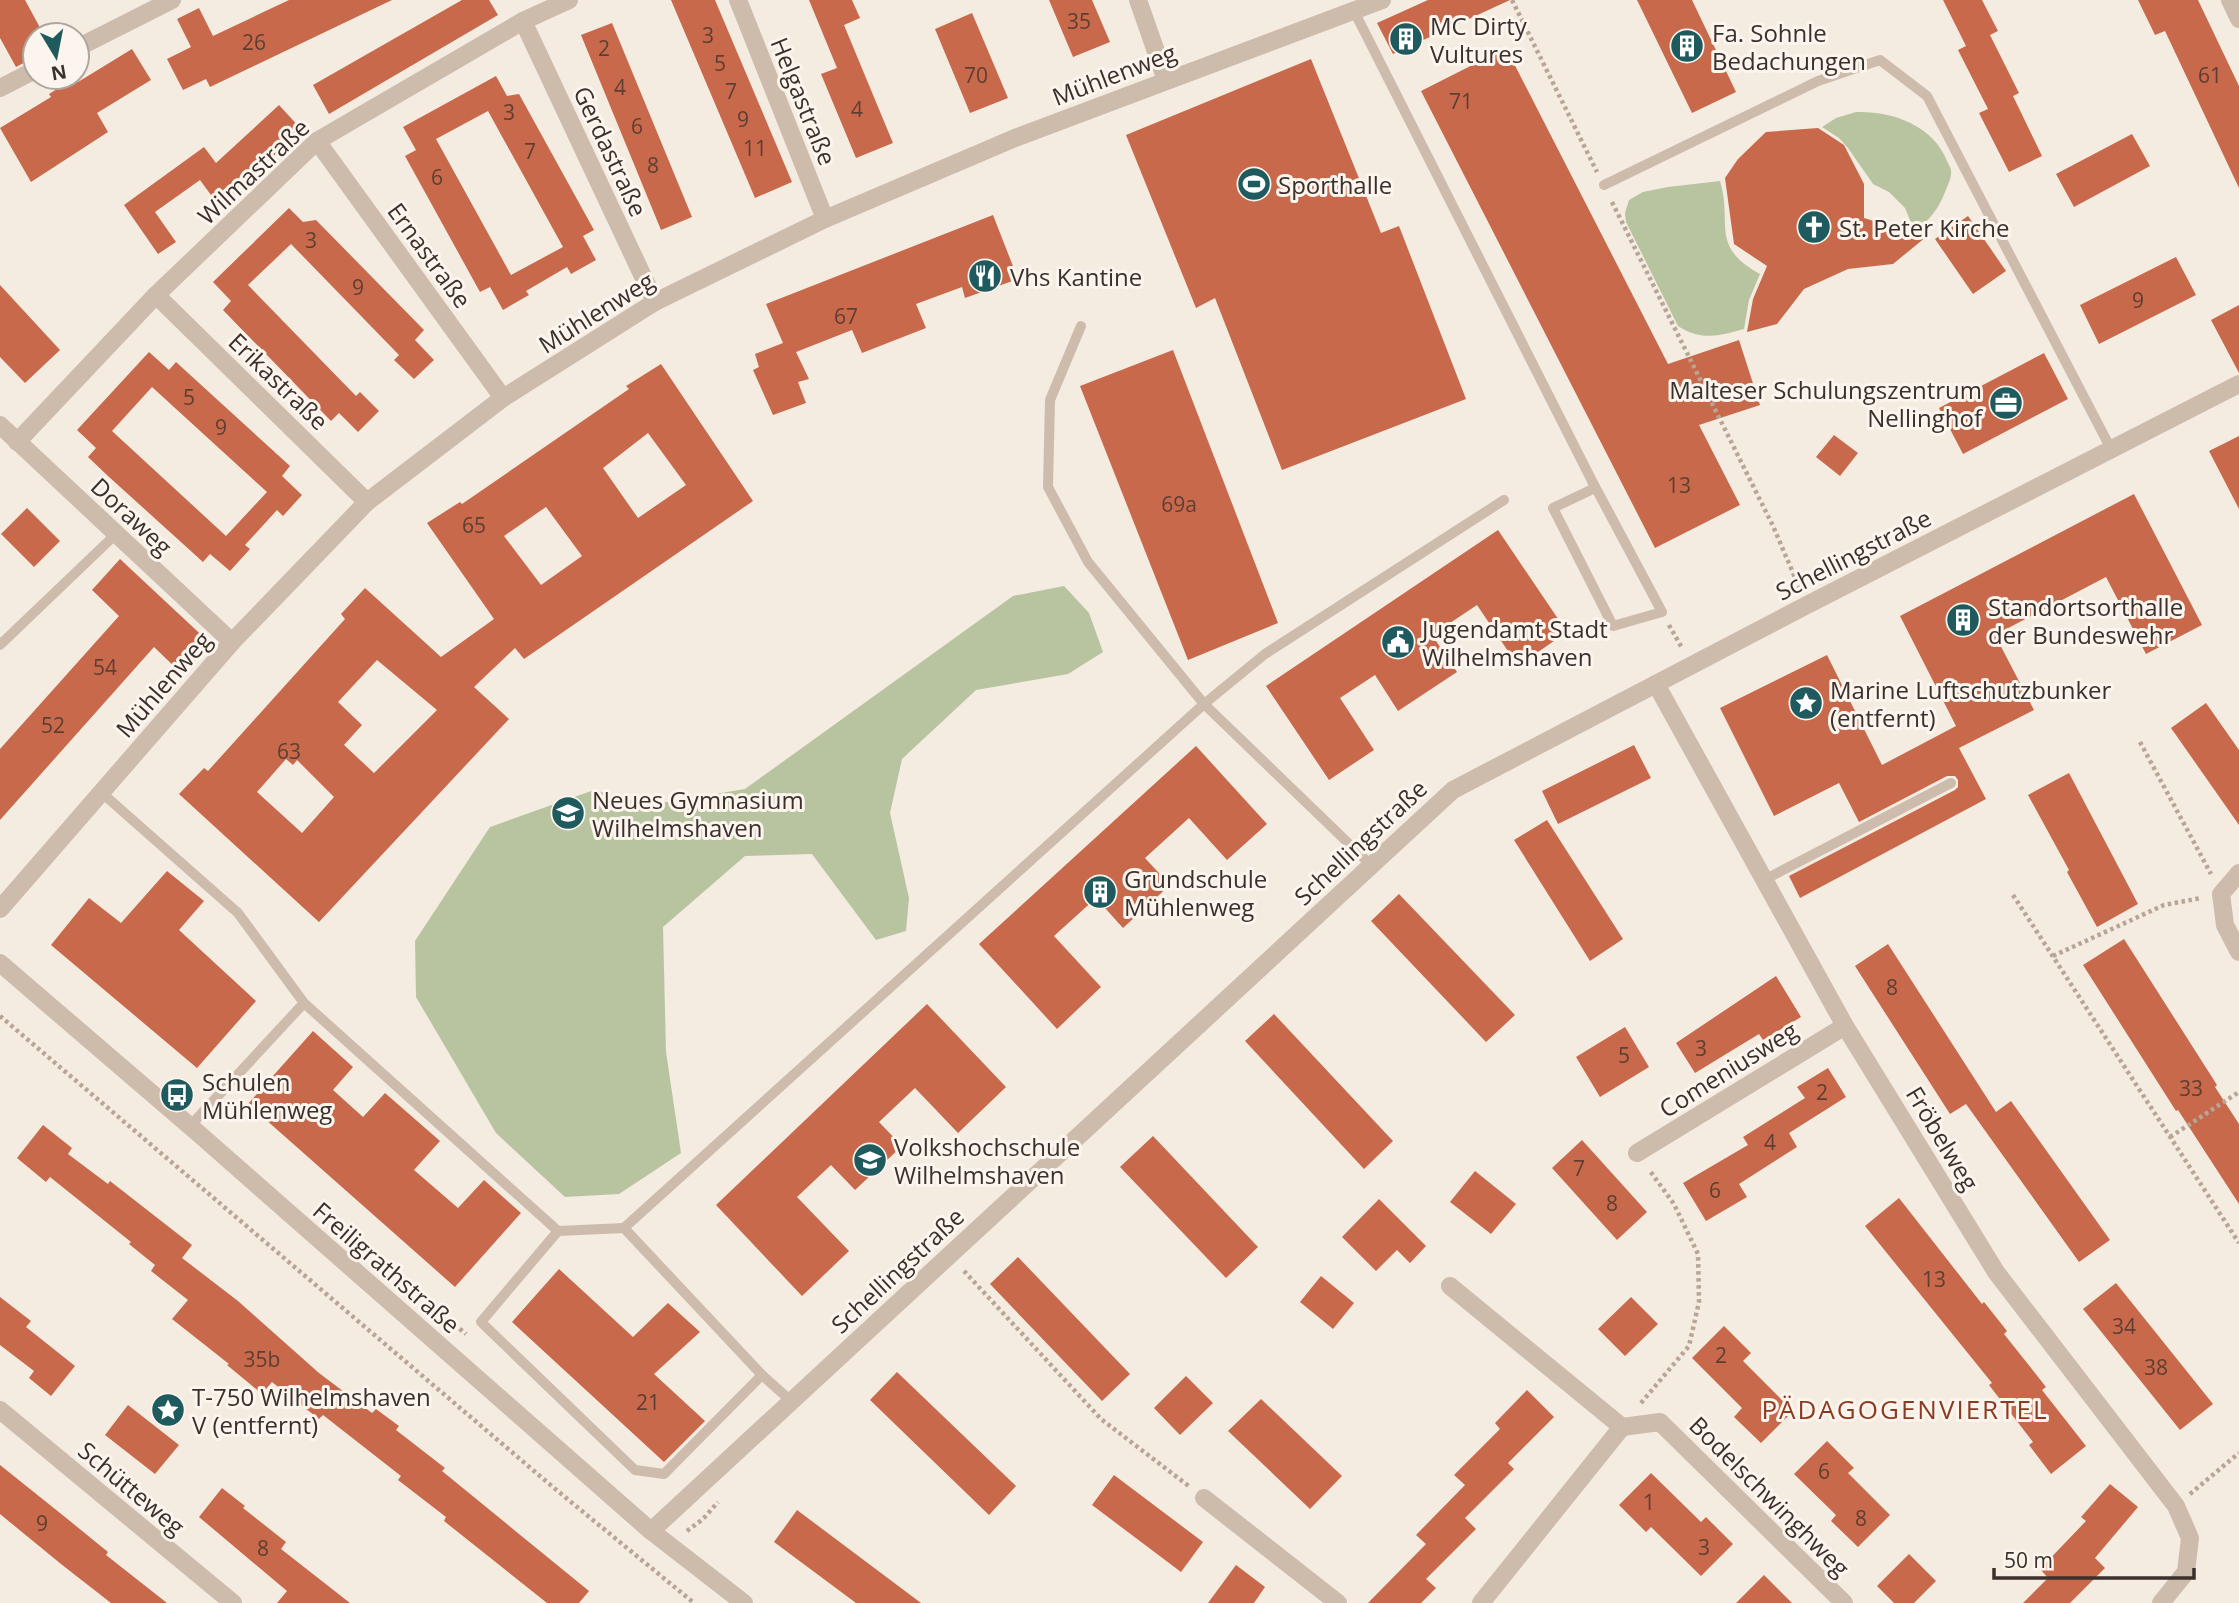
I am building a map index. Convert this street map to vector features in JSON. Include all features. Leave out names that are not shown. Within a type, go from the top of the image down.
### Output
[{"type":"street","points":[[91,41],[173,0]]},
{"type":"street","name":"Wilmastraße","points":[[18,442],[156,295],[317,141],[523,21],[569,0]]},
{"type":"street","name":"Helgastraße","points":[[738,0],[825,219]]},
{"type":"street","points":[[1139,0],[1167,80]]},
{"type":"street","name":"Mühlenweg","points":[[0,909],[232,642],[367,502],[503,398],[655,302],[825,219],[1015,138],[1382,0]]},
{"type":"street","points":[[2231,0],[2239,19]]},
{"type":"street","name":"Gerdastraße","points":[[523,21],[655,302]]},
{"type":"street","points":[[0,89],[21,78]]},
{"type":"street","name":"Ernastraße","points":[[317,141],[503,398]]},
{"type":"street","name":"Erikastraße","points":[[156,295],[367,502]]},
{"type":"street","name":"Schellingstraße","points":[[651,1531],[1453,790],[1807,604],[2239,384]]},
{"type":"street","name":"Doraweg","points":[[0,425],[232,642]]},
{"type":"street","name":"Fröbelweg","points":[[1656,684],[1844,1026],[1996,1272],[2176,1506],[2190,1538],[2186,1572],[2164,1600]]},
{"type":"street","points":[[2239,873],[2221,894],[2225,925],[2239,952]]},
{"type":"street","name":"Freiligrathstraße","points":[[0,963],[651,1531],[744,1603]]},
{"type":"street","name":"Comeniusweg","points":[[1637,1153],[1844,1026]]},
{"type":"street","points":[[1450,1286],[1622,1427],[1481,1603]]},
{"type":"street","name":"Schütteweg","points":[[0,1410],[233,1603]]},
{"type":"street","name":"Bodelschwinghweg","points":[[1622,1427],[1660,1422],[1844,1603]]},
{"type":"street","points":[[1204,1498],[1338,1603]]},
{"type":"lane","points":[[1354,11],[1591,479],[1662,612],[1614,626],[1553,508],[1595,488],[1591,479]]},
{"type":"lane","points":[[1604,185],[1818,81],[1880,60],[1927,96],[2111,449]]},
{"type":"lane","points":[[1081,326],[1050,400],[1048,487],[1088,562],[1204,704],[1371,865]]},
{"type":"lane","points":[[102,793],[238,913],[304,1003],[558,1231],[624,1228],[1204,704],[1265,654],[1504,500]]},
{"type":"lane","points":[[0,645],[116,534]]},
{"type":"lane","points":[[1764,880],[1951,783]]},
{"type":"lane","points":[[190,1126],[304,1003]]},
{"type":"lane","points":[[624,1228],[762,1376],[791,1401]]},
{"type":"lane","points":[[558,1231],[481,1322],[635,1470],[664,1474],[762,1376]]},
{"type":"path","points":[[1512,0],[1773,526],[1807,604]]},
{"type":"path","points":[[1662,612],[1692,665]]},
{"type":"path","points":[[2053,956],[2164,905],[2221,894],[2140,742]]},
{"type":"path","points":[[2013,895],[2239,1243]]},
{"type":"path","points":[[0,1016],[543,1479],[694,1603]]},
{"type":"path","points":[[2170,1138],[2239,1092]]},
{"type":"path","points":[[1622,1427],[1689,1346],[1699,1302],[1698,1255],[1674,1204],[1637,1153]]},
{"type":"path","points":[[949,1255],[1101,1419],[1204,1498]]},
{"type":"path","points":[[2176,1506],[2239,1453]]},
{"type":"green space","points":[[1856,112],[1883,114],[1922,129],[1941,149],[1950,167],[1950,179],[1940,204],[1929,219],[1914,230],[1905,208],[1889,192],[1873,184],[1848,148],[1839,138],[1822,127],[1836,118]]},
{"type":"green space","points":[[1720,181],[1728,244],[1744,264],[1760,274],[1749,300],[1744,329],[1718,335],[1694,334],[1678,326],[1626,222],[1625,213],[1629,200],[1643,192]]},
{"type":"green space","points":[[1064,586],[1089,613],[1103,652],[1068,674],[976,690],[902,759],[890,813],[909,898],[906,931],[876,940],[812,854],[745,856],[663,927],[666,1052],[681,1153],[619,1194],[565,1197],[496,1133],[416,997],[415,941],[490,827],[594,790],[649,805],[745,789],[1013,596]]},
{"type":"building","points":[[0,0],[25,0],[36,21],[21,21],[21,64],[16,67],[0,38]]},
{"type":"building","points":[[289,0],[392,0],[210,87],[206,79],[183,90],[167,59],[191,47],[177,19],[199,8],[213,36]]},
{"type":"building","points":[[462,0],[489,0],[498,15],[329,114],[313,85]]},
{"type":"building","points":[[671,0],[715,0],[792,182],[755,198]]},
{"type":"building","points":[[809,0],[852,0],[860,18],[844,25],[893,143],[856,158],[821,74],[837,68]]},
{"type":"building","points":[[1049,0],[1092,0],[1110,42],[1073,57]]},
{"type":"building","name":"MC Dirty Vultures","points":[[1428,0],[1510,0],[1393,54],[1377,23]]},
{"type":"building","name":"Fa. Sohnle Bedachungen","points":[[1637,0],[1692,0],[1736,92],[1692,113]]},
{"type":"building","points":[[1943,0],[1982,0],[1998,31],[1990,35],[2019,93],[2013,96],[2042,156],[2009,172],[1979,113],[1988,109],[1958,50],[1966,46]]},
{"type":"building","points":[[2138,0],[2198,0],[2239,86],[2239,188],[2165,31],[2155,35]]},
{"type":"building","points":[[972,13],[1008,98],[970,113],[935,29]]},
{"type":"building","points":[[612,23],[692,217],[661,230],[581,35]]},
{"type":"building","points":[[1506,48],[1668,364],[1739,340],[1760,405],[1699,425],[1740,505],[1655,548],[1421,91]]},
{"type":"building","points":[[132,49],[151,80],[97,113],[108,132],[31,182],[0,128],[51,97],[49,94],[54,91],[91,91],[91,74]]},
{"type":"building","points":[[1311,59],[1381,233],[1399,226],[1466,399],[1282,470],[1215,298],[1196,308],[1126,135]]},
{"type":"building","points":[[496,76],[507,96],[519,94],[594,230],[583,236],[596,260],[571,274],[567,267],[526,291],[529,295],[503,310],[490,287],[480,292],[405,156],[416,150],[403,127]],"holes":[[[488,111],[563,247],[511,275],[436,139]]]},
{"type":"building","points":[[279,105],[302,130],[236,190],[238,192],[219,206],[200,180],[155,212],[176,242],[158,254],[124,205],[204,147],[216,163]]},
{"type":"building","name":"St. Peter Kirche","points":[[1818,128],[1844,145],[1864,184],[1864,218],[1926,237],[1893,264],[1848,269],[1804,289],[1777,324],[1747,332],[1753,299],[1767,266],[1734,244],[1725,178],[1738,159],[1766,132]]},
{"type":"building","points":[[2132,134],[2150,166],[2074,207],[2056,174]]},
{"type":"building","points":[[289,208],[303,222],[316,220],[424,330],[415,340],[434,360],[414,379],[394,360],[399,355],[291,244],[248,285],[356,396],[360,392],[379,411],[358,432],[339,413],[331,421],[223,310],[231,301],[213,282]]},
{"type":"building","points":[[993,215],[1018,279],[965,298],[962,287],[916,304],[926,328],[862,353],[852,330],[796,352],[809,379],[798,382],[806,403],[773,415],[753,370],[759,367],[755,354],[783,343],[766,304]]},
{"type":"building","points":[[1968,216],[2006,271],[1973,294],[1935,239]]},
{"type":"building","points":[[2176,257],[2196,295],[2099,344],[2080,305]]},
{"type":"building","points":[[0,285],[60,350],[25,383],[0,357]]},
{"type":"building","points":[[2239,305],[2239,373],[2211,320]]},
{"type":"building","points":[[1173,350],[1278,623],[1188,660],[1080,386]]},
{"type":"building","points":[[149,352],[169,370],[176,362],[290,466],[282,476],[302,495],[283,516],[277,510],[245,545],[250,549],[230,571],[210,554],[203,562],[108,476],[88,457],[96,448],[77,430]],"holes":[[[152,387],[267,492],[226,536],[112,431]]]},
{"type":"building","points":[[2044,353],[2068,399],[1963,454],[1939,408]]},
{"type":"building","points":[[661,364],[753,501],[524,659],[515,648],[474,687],[509,719],[319,922],[179,794],[204,768],[208,771],[345,619],[341,614],[365,588],[441,657],[494,619],[427,523],[460,502],[462,504],[629,389],[626,386]],"holes":[[[648,433],[686,485],[638,518],[603,468]],[[546,507],[582,556],[541,585],[504,536]],[[377,660],[437,710],[374,773],[344,745],[362,725],[338,702]],[[286,759],[293,765],[297,760],[334,797],[302,833],[257,792]]]},
{"type":"building","points":[[1834,435],[1858,453],[1840,476],[1816,457]]},
{"type":"building","points":[[2239,436],[2239,509],[2209,451]]},
{"type":"building","points":[[2134,494],[2202,625],[2146,654],[2106,577],[1995,635],[2034,710],[1959,748],[1986,799],[1800,898],[1789,876],[1955,790],[1958,780],[1955,776],[1947,776],[1859,822],[1839,783],[1774,816],[1720,708],[1827,655],[1882,765],[1956,726],[1900,616]]},
{"type":"building","points":[[27,508],[60,541],[34,567],[1,534]]},
{"type":"building","points":[[1498,530],[1567,632],[1518,666],[1477,605],[1432,635],[1457,672],[1398,711],[1375,675],[1340,698],[1374,750],[1329,780],[1266,686]]},
{"type":"building","points":[[120,559],[211,644],[182,674],[154,647],[0,820],[0,749],[119,616],[92,590]]},
{"type":"building","points":[[2206,703],[2239,750],[2239,825],[2171,728]]},
{"type":"building","points":[[1634,745],[1651,778],[1558,824],[1542,791]]},
{"type":"building","name":"Grundschule Mühlenweg","points":[[1196,746],[1267,824],[1227,860],[1189,818],[1145,858],[1170,885],[1123,928],[1096,898],[1054,936],[1101,987],[1057,1029],[979,944]]},
{"type":"building","points":[[2069,773],[2138,904],[2097,927],[2028,795]]},
{"type":"building","points":[[1547,820],[1623,939],[1590,961],[1514,840]]},
{"type":"building","points":[[167,871],[204,901],[179,930],[256,1001],[197,1068],[51,945],[89,898],[121,923]]},
{"type":"building","points":[[1399,894],[1515,1015],[1486,1042],[1371,921]]},
{"type":"building","points":[[2124,939],[2239,1124],[2239,1204],[2083,965]]},
{"type":"building","points":[[1888,944],[1996,1112],[2011,1101],[2110,1240],[2079,1262],[1966,1104],[1950,1114],[1855,966]]},
{"type":"building","points":[[1776,976],[1801,1017],[1763,1040],[1759,1034],[1695,1073],[1676,1043]]},
{"type":"building","points":[[927,1004],[1006,1087],[958,1133],[915,1088],[879,1122],[902,1146],[855,1190],[831,1165],[797,1197],[849,1251],[802,1296],[716,1205]]},
{"type":"building","points":[[1274,1014],[1393,1141],[1364,1169],[1245,1041]]},
{"type":"building","points":[[1625,1027],[1649,1067],[1600,1097],[1576,1057]]},
{"type":"building","points":[[313,1031],[353,1067],[333,1090],[363,1117],[385,1093],[440,1141],[414,1170],[458,1208],[484,1180],[521,1213],[455,1287],[248,1104]]},
{"type":"building","points":[[1828,1068],[1846,1097],[1789,1133],[1797,1147],[1739,1184],[1747,1197],[1706,1221],[1683,1183],[1748,1145],[1743,1137],[1805,1098],[1797,1087]]},
{"type":"building","points":[[43,1125],[72,1148],[68,1154],[108,1184],[110,1181],[192,1245],[182,1258],[238,1301],[319,1373],[372,1413],[376,1409],[399,1426],[396,1430],[445,1468],[442,1471],[589,1591],[579,1603],[547,1603],[444,1521],[446,1517],[398,1480],[401,1476],[323,1415],[319,1419],[272,1382],[262,1394],[172,1319],[188,1300],[151,1271],[155,1265],[129,1244],[131,1242],[50,1177],[46,1182],[17,1158]]},
{"type":"building","points":[[1153,1136],[1258,1247],[1226,1278],[1120,1167]]},
{"type":"building","points":[[1582,1140],[1647,1212],[1617,1240],[1552,1168]]},
{"type":"building","points":[[1475,1171],[1516,1204],[1491,1234],[1450,1202]]},
{"type":"building","points":[[1899,1198],[1982,1304],[1984,1302],[2007,1331],[2004,1334],[2046,1387],[2042,1390],[2086,1446],[2051,1474],[2029,1445],[2033,1442],[1989,1385],[1992,1383],[1865,1226]]},
{"type":"building","points":[[1379,1199],[1426,1246],[1410,1263],[1397,1250],[1376,1271],[1342,1237]]},
{"type":"building","points":[[1018,1257],[1130,1374],[1102,1401],[990,1284]]},
{"type":"building","points":[[559,1269],[633,1337],[668,1303],[700,1332],[654,1374],[705,1421],[664,1462],[512,1322]]},
{"type":"building","points":[[1321,1276],[1354,1303],[1333,1329],[1300,1302]]},
{"type":"building","points":[[2116,1283],[2213,1404],[2180,1430],[2083,1309]]},
{"type":"building","points":[[0,1297],[31,1321],[26,1327],[75,1366],[51,1396],[29,1378],[34,1371],[0,1345]]},
{"type":"building","points":[[1631,1297],[1658,1324],[1625,1356],[1598,1329]]},
{"type":"building","points":[[1724,1326],[1751,1353],[1743,1361],[1793,1411],[1761,1443],[1734,1417],[1742,1408],[1692,1358]]},
{"type":"building","points":[[897,1372],[1016,1486],[989,1515],[870,1400]]},
{"type":"building","points":[[1186,1376],[1213,1403],[1180,1435],[1154,1408]]},
{"type":"building","points":[[1527,1390],[1554,1417],[1508,1463],[1514,1469],[1465,1518],[1476,1529],[1426,1579],[1436,1588],[1421,1603],[1368,1603],[1426,1544],[1416,1535],[1465,1485],[1454,1475],[1500,1429],[1495,1423]]},
{"type":"building","points":[[1261,1399],[1342,1476],[1310,1509],[1228,1431]]},
{"type":"building","points":[[128,1405],[179,1445],[155,1474],[105,1435]]},
{"type":"building","points":[[1827,1441],[1854,1468],[1848,1473],[1890,1515],[1858,1547],[1831,1521],[1836,1515],[1794,1474]]},
{"type":"building","points":[[0,1465],[167,1603],[111,1603],[0,1514]]},
{"type":"building","points":[[1651,1473],[1701,1522],[1706,1517],[1733,1544],[1701,1576],[1651,1527],[1646,1532],[1619,1505]]},
{"type":"building","points":[[1114,1475],[1203,1542],[1181,1572],[1092,1505]]},
{"type":"building","points":[[2110,1484],[2138,1507],[2095,1558],[2105,1568],[2070,1603],[2023,1603],[2048,1578],[2040,1569],[2086,1521],[2081,1517]]},
{"type":"building","points":[[222,1488],[286,1542],[281,1549],[350,1603],[277,1603],[287,1591],[199,1517]]},
{"type":"building","points":[[797,1510],[921,1603],[856,1603],[774,1542]]},
{"type":"building","points":[[1909,1554],[1936,1581],[1914,1603],[1894,1603],[1877,1586]]},
{"type":"building","points":[[1236,1565],[1265,1587],[1254,1603],[1208,1603]]},
{"type":"building","points":[[1764,1575],[1792,1603],[1736,1603]]},
{"type":"place","name":"MC Dirty Vultures","points":[[1406,39]]},
{"type":"place","name":"Fa. Sohnle Bedachungen","points":[[1687,46]]},
{"type":"place","name":"Sporthalle","points":[[1254,184]]},
{"type":"place","name":"St. Peter Kirche","points":[[1814,227]]},
{"type":"place","name":"Vhs Kantine","points":[[985,276]]},
{"type":"place","name":"Malteser Schulungszentrum Nellinghof","points":[[2006,403]]},
{"type":"place","name":"Standortsorthalle der Bundeswehr","points":[[1963,620]]},
{"type":"place","name":"Jugendamt Stadt Wilhelmshaven","points":[[1398,642]]},
{"type":"place","name":"Marine Luftschutzbunker (entfernt)","points":[[1806,703]]},
{"type":"place","name":"Neues Gymnasium Wilhelmshaven","points":[[568,813]]},
{"type":"place","name":"Grundschule Mühlenweg","points":[[1100,892]]},
{"type":"place","name":"Schulen Mühlenweg","points":[[177,1095]]},
{"type":"place","name":"Volkshochschule Wilhelmshaven","points":[[870,1160]]},
{"type":"place","name":"T-750 Wilhelmshaven V (entfernt)","points":[[168,1410]]},
{"type":"district","name":"PÄDAGOGENVIERTEL","points":[[1905,1409]]}]
